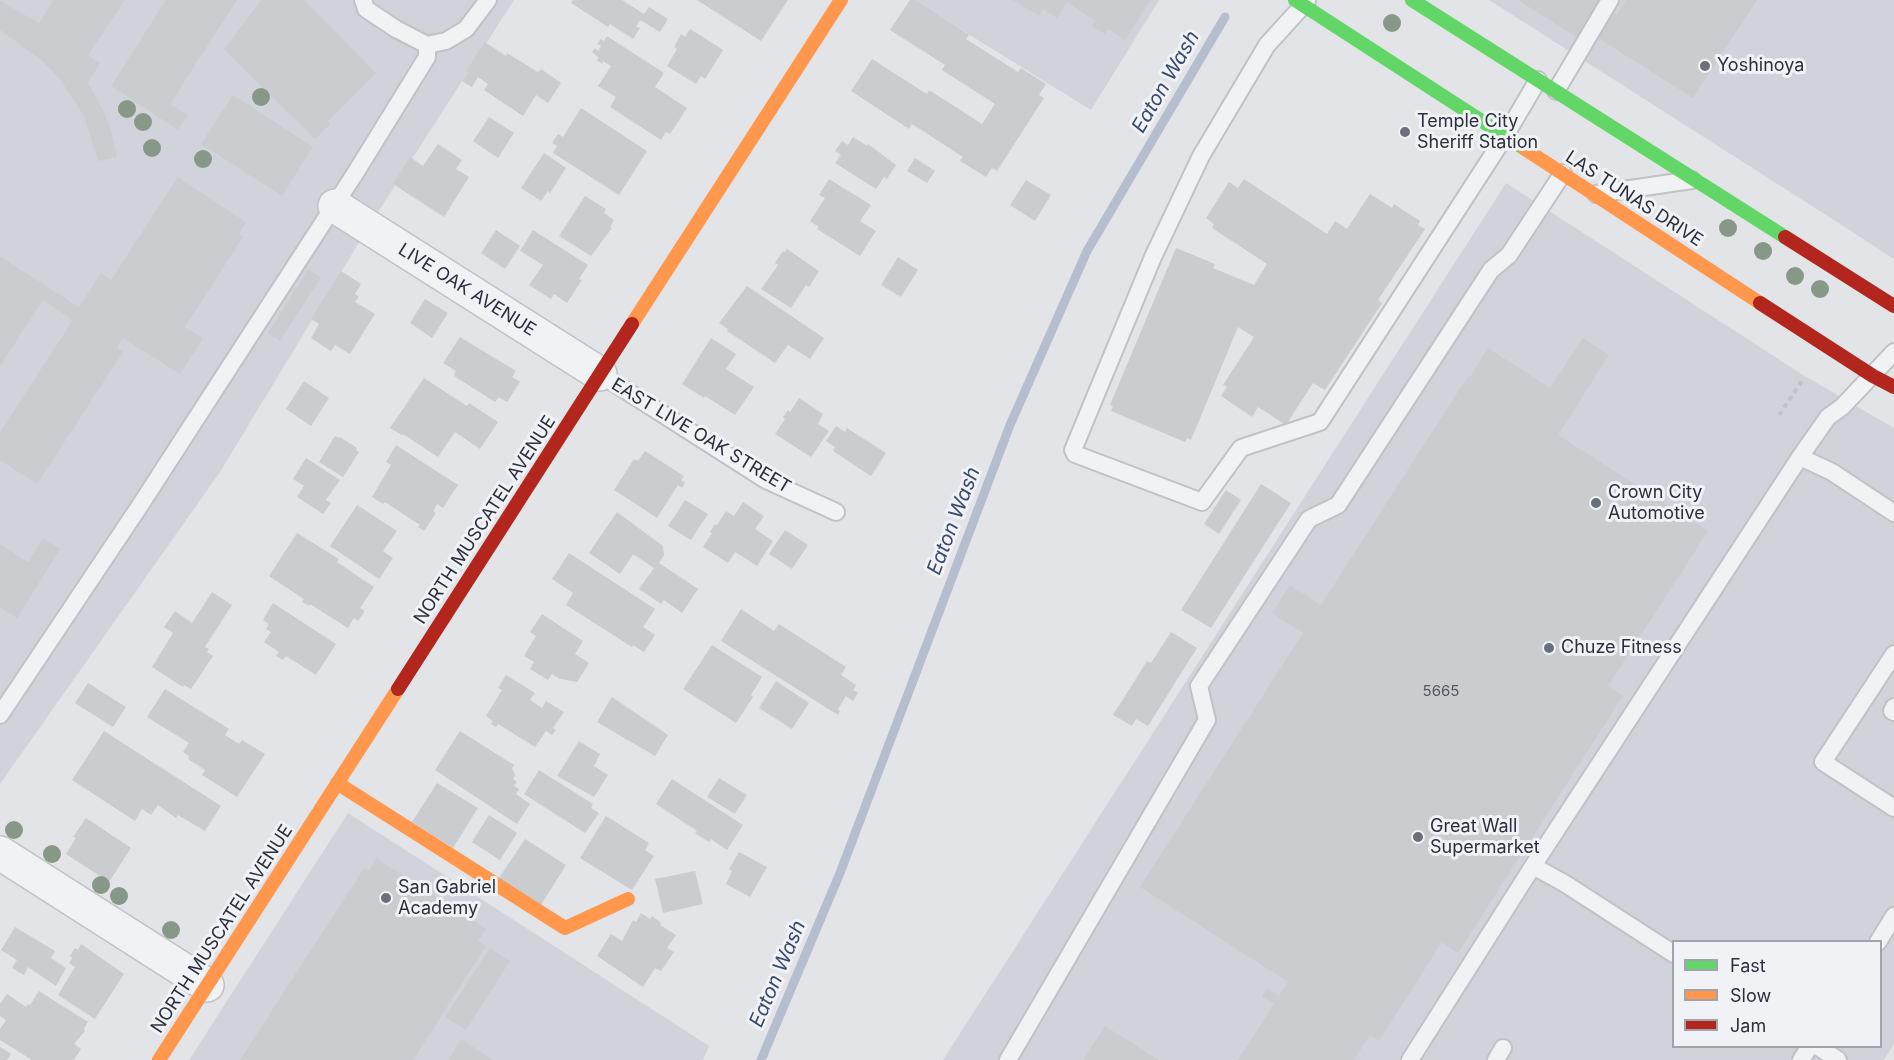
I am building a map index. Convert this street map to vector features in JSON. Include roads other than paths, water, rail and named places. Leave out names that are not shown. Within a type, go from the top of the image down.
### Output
[{"type":"street","name":"NORTH MUSCATEL AVENUE","points":[[159,1060],[841,0]]},
{"type":"street","points":[[1412,0],[1894,306]]},
{"type":"street","name":"LAS TUNAS DRIVE","points":[[1302,2],[1873,376],[1894,387]]},
{"type":"street","name":"LIVE OAK AVENUE","points":[[335,206],[600,374]]},
{"type":"street","points":[[337,783],[565,928],[628,899]]},
{"type":"street","points":[[0,853],[207,985]]},
{"type":"lane","points":[[363,0],[366,9],[427,45],[446,41],[466,29],[488,0]]},
{"type":"lane","points":[[1556,91],[1610,0]]},
{"type":"lane","points":[[1302,2],[1267,45],[1201,156],[1153,257],[1073,450],[1075,454],[1202,502],[1241,448],[1320,422],[1505,136],[1538,80]]},
{"type":"lane","points":[[0,715],[335,206],[427,57],[427,45]]},
{"type":"lane","points":[[1008,1060],[1208,720],[1199,686],[1309,519],[1338,505],[1491,270],[1509,255],[1563,173]]},
{"type":"lane","points":[[1595,195],[1694,179]]},
{"type":"lane","points":[[1410,1060],[1533,866],[1800,457],[1828,417],[1842,407],[1894,352]]},
{"type":"lane","name":"EAST LIVE OAK STREET","points":[[600,374],[766,480],[836,512]]},
{"type":"lane","points":[[1800,457],[1832,472],[1894,513]]},
{"type":"lane","points":[[1894,654],[1823,762],[1894,808]]},
{"type":"lane","points":[[1894,707],[1892,711],[1894,712]]},
{"type":"lane","points":[[1533,866],[1564,883],[1672,953]]},
{"type":"lane","points":[[1879,940],[1894,916]]},
{"type":"lane","points":[[1819,1048],[1838,1060]]},
{"type":"waterway","name":"Eaton Wash","points":[[761,1060],[840,873],[1010,425],[1087,251],[1225,17]]},
{"type":"place","name":"Yoshinoya","points":[[1705,66]]},
{"type":"place","name":"Temple City Sheriff Station","points":[[1405,132]]},
{"type":"place","name":"Crown City Automotive","points":[[1596,503]]},
{"type":"place","name":"Chuze Fitness","points":[[1549,648]]},
{"type":"place","name":"Great Wall Supermarket","points":[[1418,837]]},
{"type":"place","name":"San Gabriel Academy","points":[[386,898]]}]
